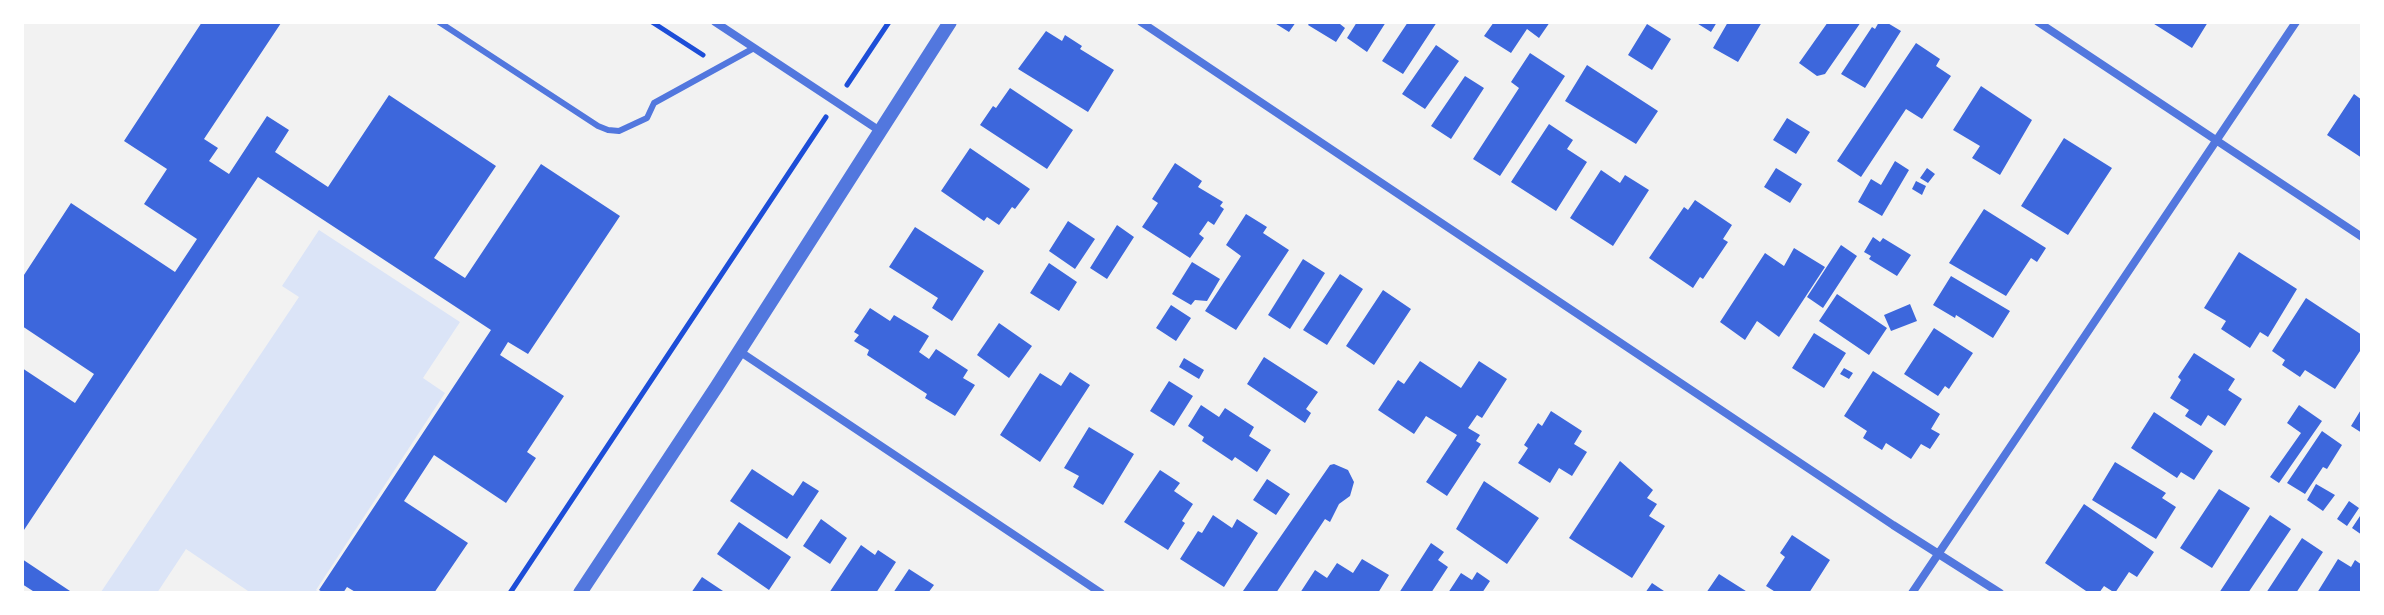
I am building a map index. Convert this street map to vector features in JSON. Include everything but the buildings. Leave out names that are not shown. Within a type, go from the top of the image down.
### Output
[{"type":"street","points":[[715,22],[880,131]]},
{"type":"street","points":[[580,593],[950,22]]},
{"type":"street","points":[[1141,22],[2000,593]]},
{"type":"street","points":[[2038,22],[2362,237]]},
{"type":"street","points":[[1912,593],[2296,22]]},
{"type":"street","points":[[738,351],[1101,593]]},
{"type":"lane","points":[[439,22],[608,130],[619,131],[647,118],[654,103],[754,48]]},
{"type":"path","points":[[652,22],[720,66]]},
{"type":"path","points":[[510,593],[889,22]]},
{"type":"shaded area","points":[[319,230],[460,322],[423,378],[445,393],[316,590],[320,593],[251,593],[186,549],[157,593],[102,593],[299,297],[282,286]]}]
